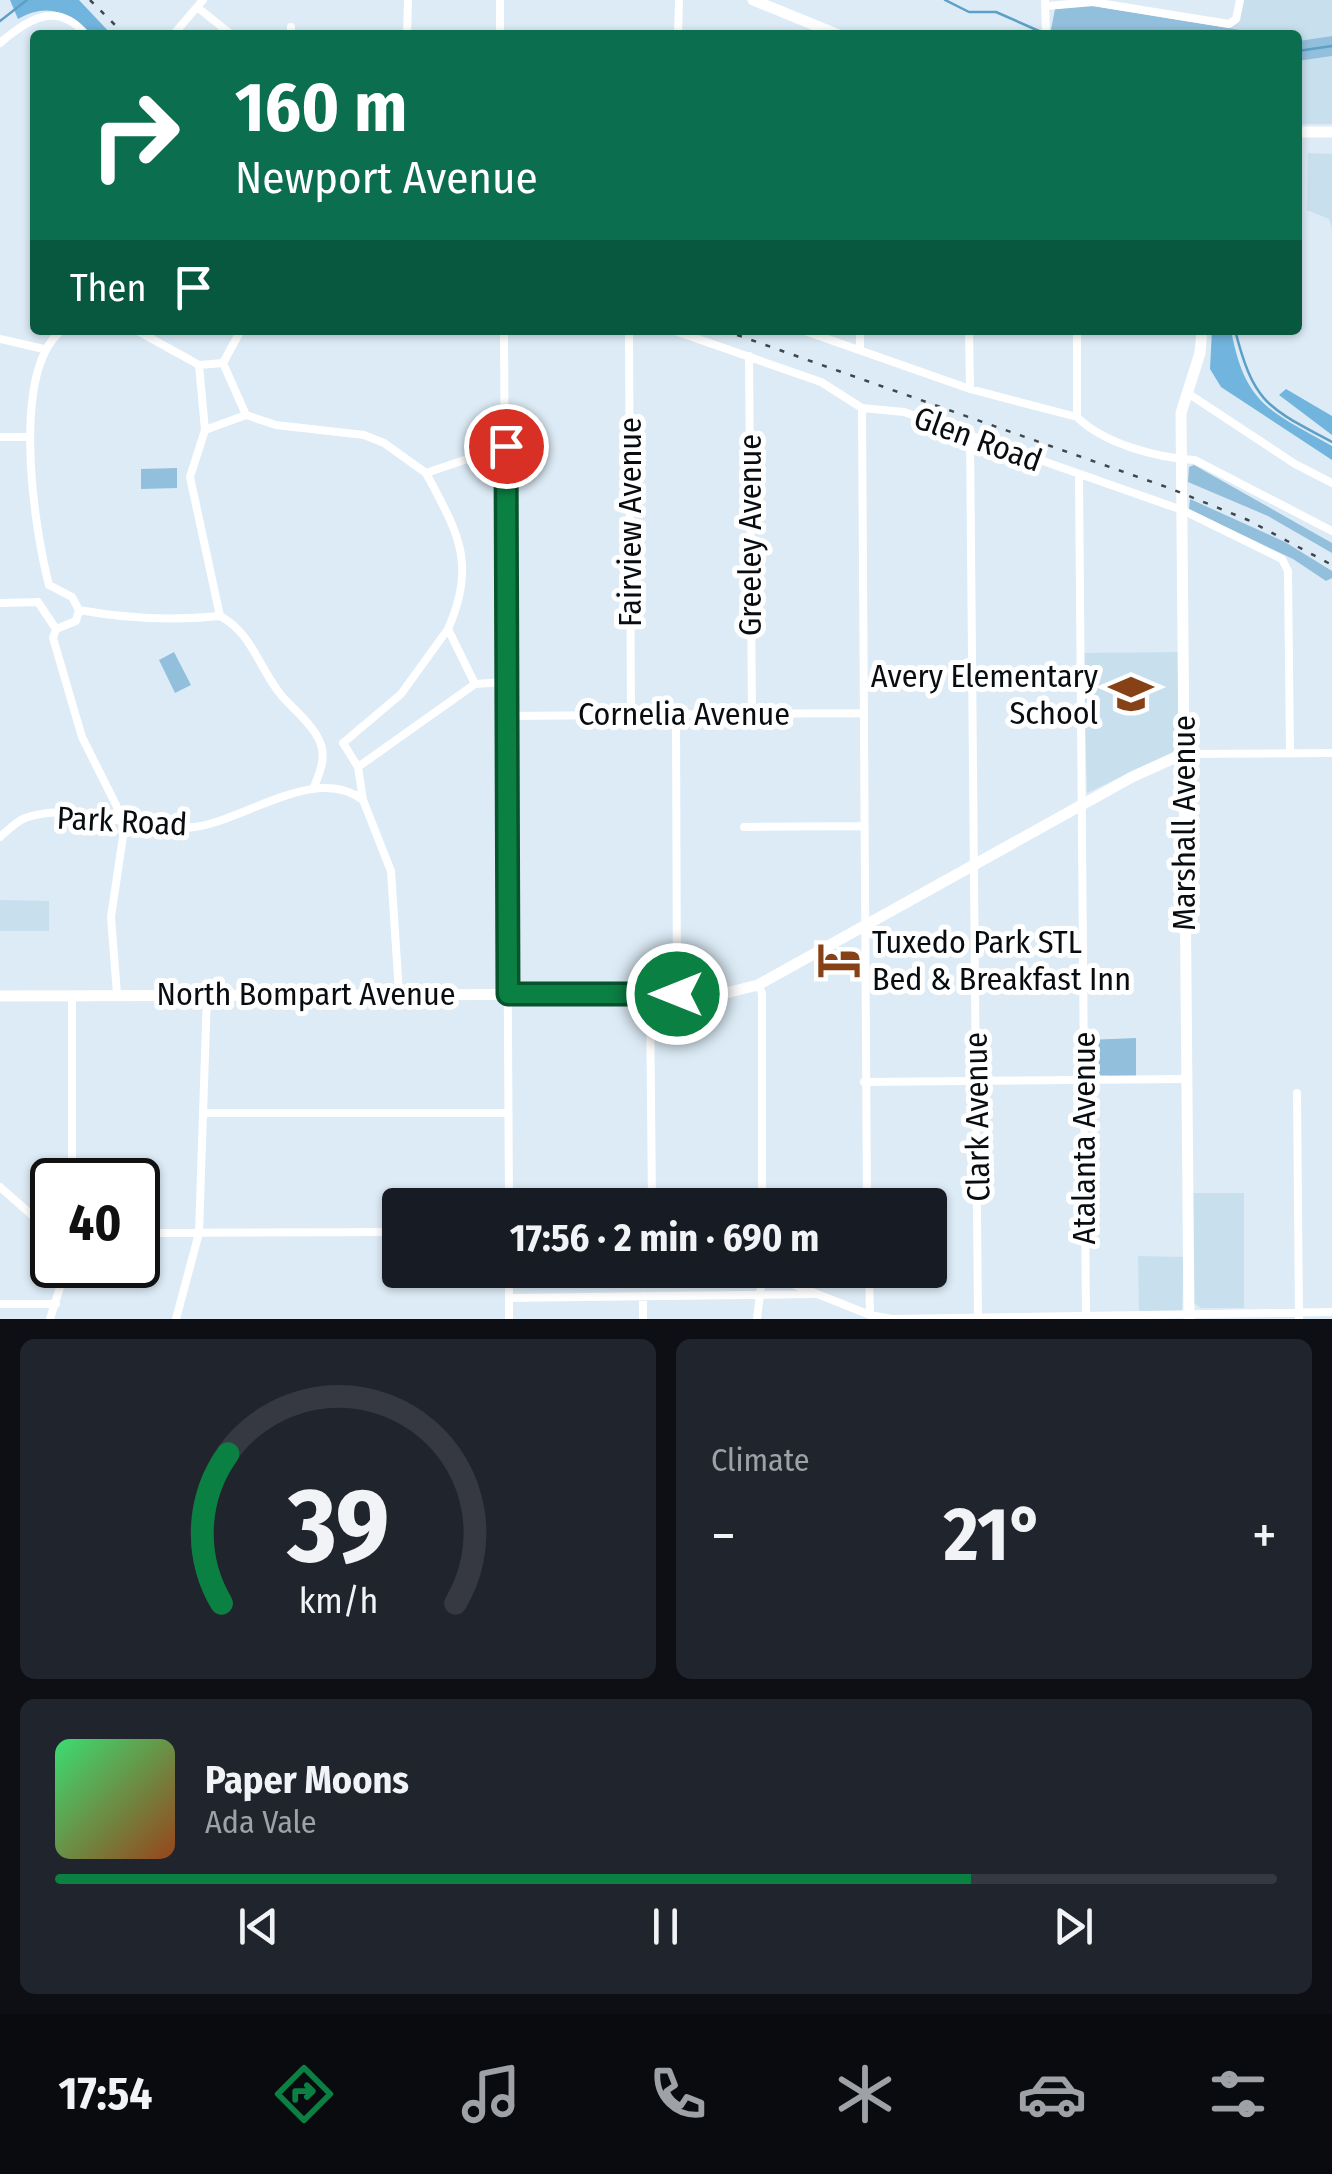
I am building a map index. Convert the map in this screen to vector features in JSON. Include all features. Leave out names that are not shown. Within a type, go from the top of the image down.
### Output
[{"type":"street","points":[[407,30],[408,0]]},
{"type":"street","points":[[500,0],[500,30]]},
{"type":"street","points":[[678,30],[679,0]]},
{"type":"street","points":[[1046,30],[1046,3],[1104,2],[1228,24],[1236,19],[1240,0]]},
{"type":"street","points":[[758,1],[815,30]]},
{"type":"street","points":[[178,30],[200,4],[227,30]]},
{"type":"street","points":[[0,43],[24,22],[47,14],[63,16],[80,30]]},
{"type":"street","points":[[1302,132],[1332,132]]},
{"type":"street","points":[[38,602],[49,585],[29,437],[44,350],[58,335]]},
{"type":"street","points":[[145,335],[199,365],[222,363]]},
{"type":"street","points":[[222,363],[238,335]]},
{"type":"street","points":[[504,335],[509,1188]]},
{"type":"street","name":"Fairview Avenue","points":[[629,335],[631,715]]},
{"type":"street","name":"Glen Road","points":[[687,335],[821,382],[862,408],[904,412],[1182,510],[1282,559],[1288,571],[1290,753]]},
{"type":"street","name":"Glen Road","points":[[816,335],[970,389],[1077,417],[1090,430],[1182,460],[1202,462],[1332,531]]},
{"type":"street","points":[[860,335],[860,350]]},
{"type":"street","points":[[969,335],[970,389]]},
{"type":"street","points":[[1077,335],[1077,417]]},
{"type":"street","name":"Marshall Avenue","points":[[1189,1317],[1181,407],[1200,353],[1202,335]]},
{"type":"street","points":[[0,340],[44,350]]},
{"type":"street","name":"Greeley Avenue","points":[[749,356],[752,714]]},
{"type":"street","points":[[222,363],[246,415]]},
{"type":"street","points":[[199,365],[205,430],[190,477],[220,616]]},
{"type":"street","points":[[1186,392],[1295,464],[1332,483]]},
{"type":"street","points":[[862,408],[867,1188]]},
{"type":"street","points":[[205,430],[246,415],[276,425],[364,435],[384,443],[426,474],[458,536],[466,562],[462,598],[448,629],[402,694],[343,743]]},
{"type":"street","name":"Clark Avenue","points":[[970,436],[978,1319]]},
{"type":"street","points":[[0,437],[29,437]]},
{"type":"street","points":[[426,474],[506,446]]},
{"type":"street","name":"Atalanta Avenue","points":[[1079,476],[1086,1319]]},
{"type":"street","points":[[49,585],[72,597],[79,610],[76,621],[56,628]]},
{"type":"street","points":[[0,602],[38,602]]},
{"type":"street","points":[[38,602],[56,628],[54,638],[82,737],[124,823],[111,917],[117,994]]},
{"type":"street","points":[[79,610],[151,620],[220,616],[235,624],[279,692],[318,736],[324,763],[314,788],[339,786],[363,800]]},
{"type":"street","points":[[448,629],[475,684]]},
{"type":"street","points":[[358,766],[475,684],[505,682]]},
{"type":"street","name":"Cornelia Avenue","points":[[505,716],[863,713]]},
{"type":"street","points":[[676,715],[677,994]]},
{"type":"street","points":[[318,736],[343,743],[358,766],[363,800],[391,871],[399,993]]},
{"type":"street","name":"North Bompart Avenue","points":[[0,996],[722,994],[758,985],[1082,805],[1183,754],[1332,753]]},
{"type":"street","name":"Park Road","points":[[0,837],[24,818],[81,814],[151,829],[207,825],[314,788]]},
{"type":"street","points":[[744,827],[864,826]]},
{"type":"street","points":[[758,985],[762,993],[762,1188]]},
{"type":"street","points":[[176,1319],[199,1233],[207,994]]},
{"type":"street","points":[[650,995],[652,1188]]},
{"type":"street","points":[[72,996],[72,1158]]},
{"type":"street","points":[[864,1082],[1186,1079]]},
{"type":"street","points":[[1297,1092],[1299,1316]]},
{"type":"street","points":[[206,1113],[508,1112]]},
{"type":"street","points":[[0,1186],[30,1214]]},
{"type":"street","points":[[160,1233],[382,1232]]},
{"type":"street","points":[[50,1319],[61,1288]]},
{"type":"street","points":[[510,1288],[510,1319]]},
{"type":"street","points":[[757,1319],[758,1288]]},
{"type":"street","points":[[803,1288],[870,1317],[892,1319],[1299,1316],[1332,1312]]},
{"type":"street","points":[[869,1288],[870,1317]]},
{"type":"street","points":[[510,1298],[818,1294]]},
{"type":"street","points":[[643,1296],[643,1319]]},
{"type":"street","points":[[0,1304],[56,1304]]},
{"type":"shaded area","points":[[10,0],[79,0],[107,30],[85,30],[57,12],[39,11],[18,19]]},
{"type":"shaded area","points":[[1244,0],[1332,0],[1332,36],[1302,40],[1302,30],[1229,29],[1240,21]]},
{"type":"shaded area","points":[[1087,5],[1240,30],[1051,30],[1055,9]]},
{"type":"shaded area","points":[[1332,36],[1332,56],[1302,60],[1302,40]]},
{"type":"shaded area","points":[[1332,56],[1332,124],[1302,124],[1302,60]]},
{"type":"shaded area","points":[[1308,153],[1332,154],[1332,228],[1329,219],[1307,210]]},
{"type":"shaded area","points":[[1212,335],[1232,335],[1244,375],[1253,390],[1276,414],[1332,446],[1332,460],[1221,387],[1210,369]]},
{"type":"shaded area","points":[[1286,389],[1332,416],[1332,435],[1279,395]]},
{"type":"shaded area","points":[[1194,465],[1332,543],[1332,553],[1268,516],[1188,482],[1189,467]]},
{"type":"shaded area","points":[[177,468],[177,488],[141,489],[141,469]]},
{"type":"shaded area","points":[[1190,499],[1285,542],[1332,571],[1332,578],[1326,581],[1293,559],[1189,509]]},
{"type":"shaded area","points":[[174,652],[191,685],[175,693],[159,660]]},
{"type":"shaded area","name":"Avery Elementary School","points":[[1179,652],[1179,749],[1087,793],[1083,653]]},
{"type":"shaded area","points":[[0,900],[49,901],[49,931],[0,931]]},
{"type":"shaded area","points":[[1136,1038],[1136,1077],[1088,1075],[1087,1040]]},
{"type":"shaded area","points":[[1192,1193],[1244,1193],[1244,1308],[1201,1308],[1194,1303]]},
{"type":"shaded area","points":[[1138,1256],[1184,1257],[1182,1311],[1139,1313]]},
{"type":"waterway","points":[[0,21],[27,0]]},
{"type":"waterway","points":[[945,0],[969,12],[996,12],[1037,30]]},
{"type":"waterway","points":[[1302,50],[1332,46]]},
{"type":"waterway","points":[[1236,335],[1249,374],[1266,401],[1332,442]]},
{"type":"railway","points":[[90,0],[120,30]]},
{"type":"railway","points":[[737,335],[1169,488],[1248,520],[1332,565]]},
{"type":"place","name":"Avery Elementary School","points":[[1131,694]]},
{"type":"place","name":"Tuxedo Park STL Bed & Breakfast Inn","points":[[839,960]]},
{"type":"route","points":[[506,446],[508,994],[677,994]]}]
